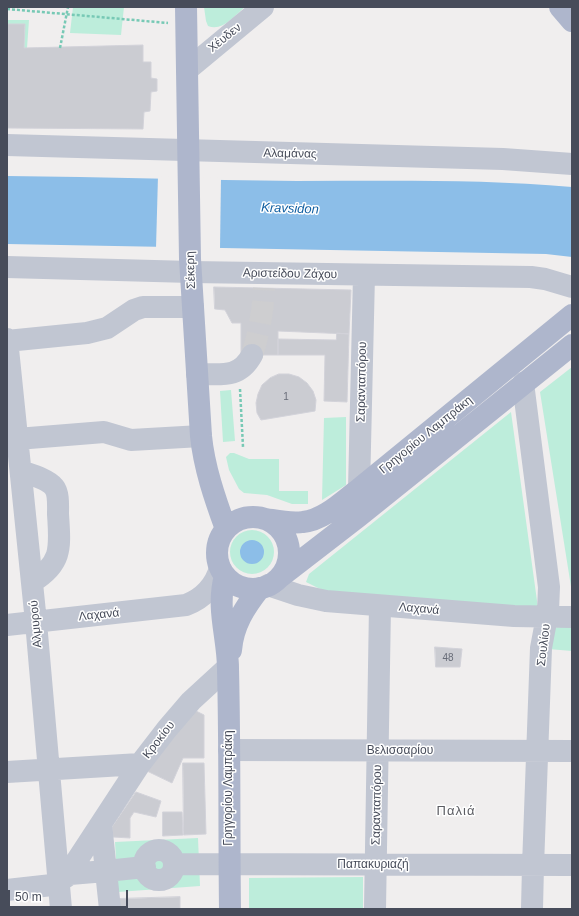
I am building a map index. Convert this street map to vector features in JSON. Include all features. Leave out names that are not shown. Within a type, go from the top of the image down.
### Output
[{"type":"main road","points":[[560,7],[572,21]]},
{"type":"main road","name":"Σέκερη","points":[[181,16],[187,70],[191,266],[201,436],[216,500],[226,529]]},
{"type":"main road","name":"Γρηγορίου Λαμπράκη","points":[[266,519],[295,523],[307,522],[331,510],[359,489],[572,315]]},
{"type":"main road","name":"Γρηγορίου Λαμπράκη","points":[[228,667],[232,637],[236,626],[244,610],[269,584],[359,516],[572,345]]},
{"type":"main road","points":[[255,516],[276,524],[281,530],[288,544],[288,561],[284,572],[269,584],[251,589],[235,585],[222,572],[217,560],[218,544],[226,529],[234,522],[244,517],[255,516]]},
{"type":"main road","name":"Γρηγορίου Λαμπράκη","points":[[222,572],[222,626],[228,667],[230,909]]},
{"type":"street","name":"Χέυδεν","points":[[187,70],[263,7]]},
{"type":"street","name":"Αλαμάνας","points":[[7,145],[188,156],[503,159],[572,164]]},
{"type":"street","name":"Αριστείδου Ζάχου","points":[[7,268],[191,266],[264,280],[364,275],[531,278],[545,279],[572,287]]},
{"type":"street","name":"Σαρανταπόρου","points":[[359,489],[364,275]]},
{"type":"street","points":[[7,340],[92,333],[107,328],[134,310],[143,307],[193,307]]},
{"type":"street","name":"Αλμυρού","points":[[7,340],[36,622],[48,770],[64,878],[61,909]]},
{"type":"street","points":[[197,374],[224,374],[246,363]]},
{"type":"street","name":"Σουλίου","points":[[523,383],[549,582],[547,617],[542,644],[532,909]]},
{"type":"street","points":[[17,439],[104,432],[132,440],[201,436]]},
{"type":"street","points":[[21,471],[46,481],[54,487],[57,499],[59,547],[57,558],[50,569],[32,582]]},
{"type":"street","name":"Λαχανά","points":[[7,625],[186,605],[211,589],[222,572]]},
{"type":"street","name":"Λαχανά","points":[[269,584],[298,595],[326,601],[514,616],[572,617]]},
{"type":"street","name":"Σαρανταπόρου","points":[[375,909],[380,606]]},
{"type":"street","name":"Κροκίου","points":[[64,878],[140,764],[167,728],[191,701],[228,667]]},
{"type":"street","name":"Βελισσαρίου","points":[[229,750],[572,751]]},
{"type":"street","points":[[7,772],[140,764]]},
{"type":"street","points":[[101,824],[110,909]]},
{"type":"street","name":"Παπακυριαζή","points":[[106,872],[145,867],[150,877],[161,880],[171,875],[174,864],[572,865]]},
{"type":"street","points":[[7,890],[46,886],[64,878],[106,872]]},
{"type":"path","points":[[60,48],[68,7]]},
{"type":"path","points":[[7,9],[160,22],[181,16]]},
{"type":"path","points":[[243,447],[246,363]]},
{"type":"green space","points":[[73,7],[124,7],[121,35],[70,33]]},
{"type":"green space","points":[[204,7],[245,7],[228,22],[218,27],[213,27],[208,26]]},
{"type":"green space","points":[[7,20],[29,20],[27,48],[24,48],[25,24],[7,24]]},
{"type":"green space","points":[[572,367],[572,593],[540,392]]},
{"type":"green space","points":[[231,390],[235,441],[223,442],[220,391]]},
{"type":"green space","points":[[511,412],[538,608],[332,593],[306,582],[309,574]]},
{"type":"green space","points":[[346,417],[346,485],[322,500],[324,418]]},
{"type":"green space","points":[[230,453],[234,453],[249,459],[279,459],[279,491],[308,491],[308,504],[292,504],[267,495],[244,493],[239,489],[229,470],[226,457]]},
{"type":"green space","points":[[248,530],[256,530],[261,531],[268,536],[273,543],[273,561],[268,568],[261,573],[248,574],[240,571],[233,564],[230,556],[230,548],[233,540],[240,533]]},
{"type":"green space","points":[[572,626],[572,651],[548,649],[550,628]]},
{"type":"green space","points":[[198,838],[200,886],[118,892],[115,842]]},
{"type":"green space","points":[[363,877],[363,909],[249,909],[249,878]]},
{"type":"water","name":"Kravsidon","points":[[7,176],[297,181],[469,182],[538,184],[572,187],[572,257],[546,254],[7,244]]},
{"type":"water","points":[[252,540],[261,543],[264,552],[261,561],[252,564],[243,561],[240,552],[243,543]]},
{"type":"pier","points":[[158,176],[221,178],[220,249],[156,248]]},
{"type":"building","points":[[7,24],[25,24],[24,48],[143,45],[143,62],[151,62],[151,78],[157,79],[157,91],[151,92],[150,111],[144,112],[143,129],[7,128]]},
{"type":"building","points":[[214,287],[351,290],[349,334],[278,331],[278,355],[241,355],[241,323],[232,323],[225,310],[215,309]]},
{"type":"building","points":[[337,333],[349,334],[347,402],[324,401],[325,355],[278,355],[278,339],[336,340]]},
{"type":"building","points":[[279,374],[289,374],[299,377],[307,383],[313,391],[316,400],[315,411],[261,420],[257,413],[256,403],[258,394],[262,385],[270,378]]},
{"type":"building","points":[[435,647],[462,649],[460,667],[436,667]]},
{"type":"building","points":[[188,707],[204,715],[204,758],[183,758],[172,783],[147,771]]},
{"type":"building","points":[[183,763],[204,763],[206,834],[184,835]]},
{"type":"building","points":[[136,792],[161,801],[156,817],[134,812],[130,818],[130,838],[113,837],[112,827]]},
{"type":"building","points":[[163,812],[182,812],[183,835],[163,836]]},
{"type":"building","points":[[180,897],[180,909],[118,909],[117,899]]},
{"type":"tunnel","points":[[252,355],[260,322],[264,288]]},
{"type":"district","name":"Παλιά","points":[[456,811]]}]
